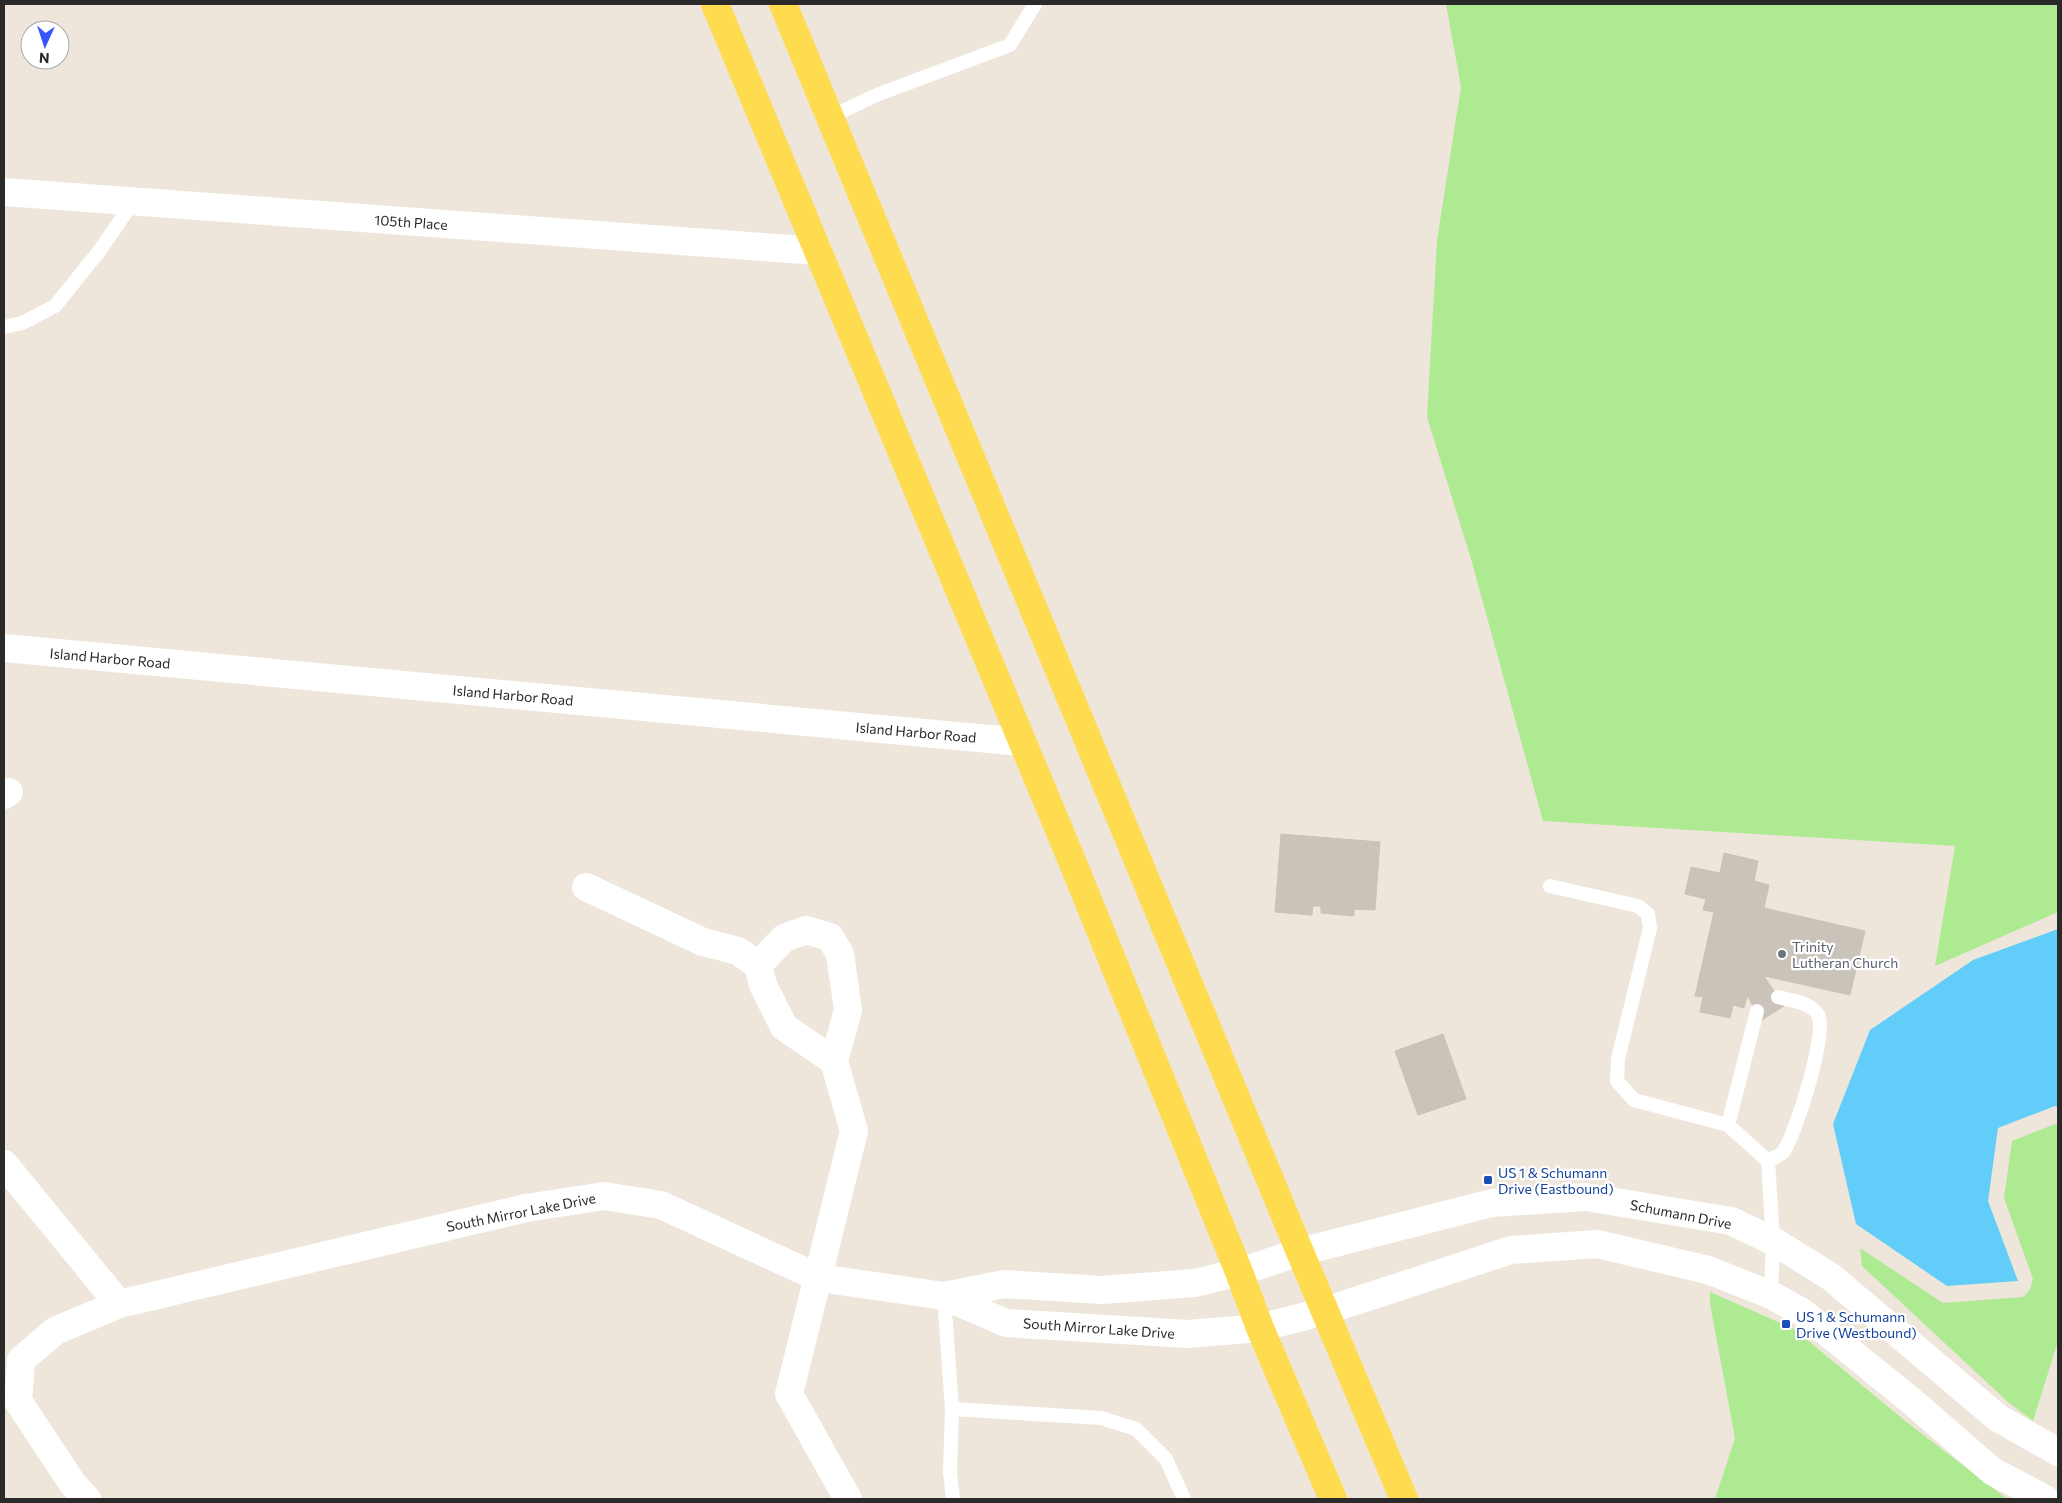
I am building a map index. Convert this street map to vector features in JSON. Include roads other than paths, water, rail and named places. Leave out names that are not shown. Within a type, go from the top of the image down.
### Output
[{"type":"main road","points":[[715,4],[1022,742],[1240,1272],[1260,1328],[1333,1499]]},
{"type":"main road","points":[[784,4],[1404,1499]]},
{"type":"street","name":"105th Place","points":[[4,192],[818,251]]},
{"type":"street","name":"Island Harbor Road","points":[[4,648],[1022,742]]},
{"type":"street","points":[[586,887],[703,942],[738,951],[758,965],[763,984],[784,1027],[834,1061]]},
{"type":"street","points":[[758,965],[784,938],[806,930],[830,937],[840,954],[848,1010],[834,1061],[854,1132],[789,1394],[848,1499]]},
{"type":"street","points":[[4,1164],[119,1304]]},
{"type":"street","name":"South Mirror Lake Drive","points":[[87,1499],[72,1484],[18,1401],[22,1360],[55,1331],[119,1304],[526,1208],[604,1196],[661,1204],[819,1278],[944,1296],[1006,1323],[1188,1334],[1260,1328]]},
{"type":"street","name":"Schumann Drive","points":[[1240,1272],[1300,1252],[1492,1203],[1586,1197],[1731,1221],[1773,1242],[1831,1277],[1998,1418],[2058,1452]]},
{"type":"street","points":[[1260,1328],[1325,1311],[1511,1250],[1597,1244],[1708,1270],[1771,1294],[1802,1312],[1915,1404],[1992,1471],[2045,1499]]},
{"type":"street","name":"South Mirror Lake Drive","points":[[944,1296],[1004,1284],[1102,1290],[1195,1283],[1240,1272]]},
{"type":"lane","points":[[830,117],[879,94],[1010,45],[1035,4]]},
{"type":"lane","points":[[4,327],[22,323],[55,306],[100,250],[133,202]]},
{"type":"lane","points":[[1550,886],[1638,906],[1648,914],[1650,928],[1618,1059],[1617,1081],[1634,1100],[1728,1125],[1768,1161],[1773,1242],[1771,1294]]},
{"type":"lane","points":[[1768,1161],[1783,1152],[1794,1129],[1803,1106],[1820,1034],[1819,1016],[1810,1005],[1778,997]]},
{"type":"lane","points":[[1728,1125],[1757,1011]]},
{"type":"lane","points":[[944,1296],[952,1409],[950,1472],[953,1499]]},
{"type":"lane","points":[[952,1409],[1101,1418],[1136,1429],[1166,1459],[1184,1499]]},
{"type":"water","points":[[2058,929],[2058,1107],[2055,1106],[1998,1128],[1988,1201],[2018,1281],[1947,1286],[1856,1224],[1833,1124],[1870,1030],[1973,960]]},
{"type":"place","name":"Trinity Lutheran Church","points":[[1782,954]]},
{"type":"place","name":"US 1 & Schumann Drive (Eastbound)","points":[[1488,1180]]},
{"type":"place","name":"US 1 & Schumann Drive (Westbound)","points":[[1786,1324]]}]
